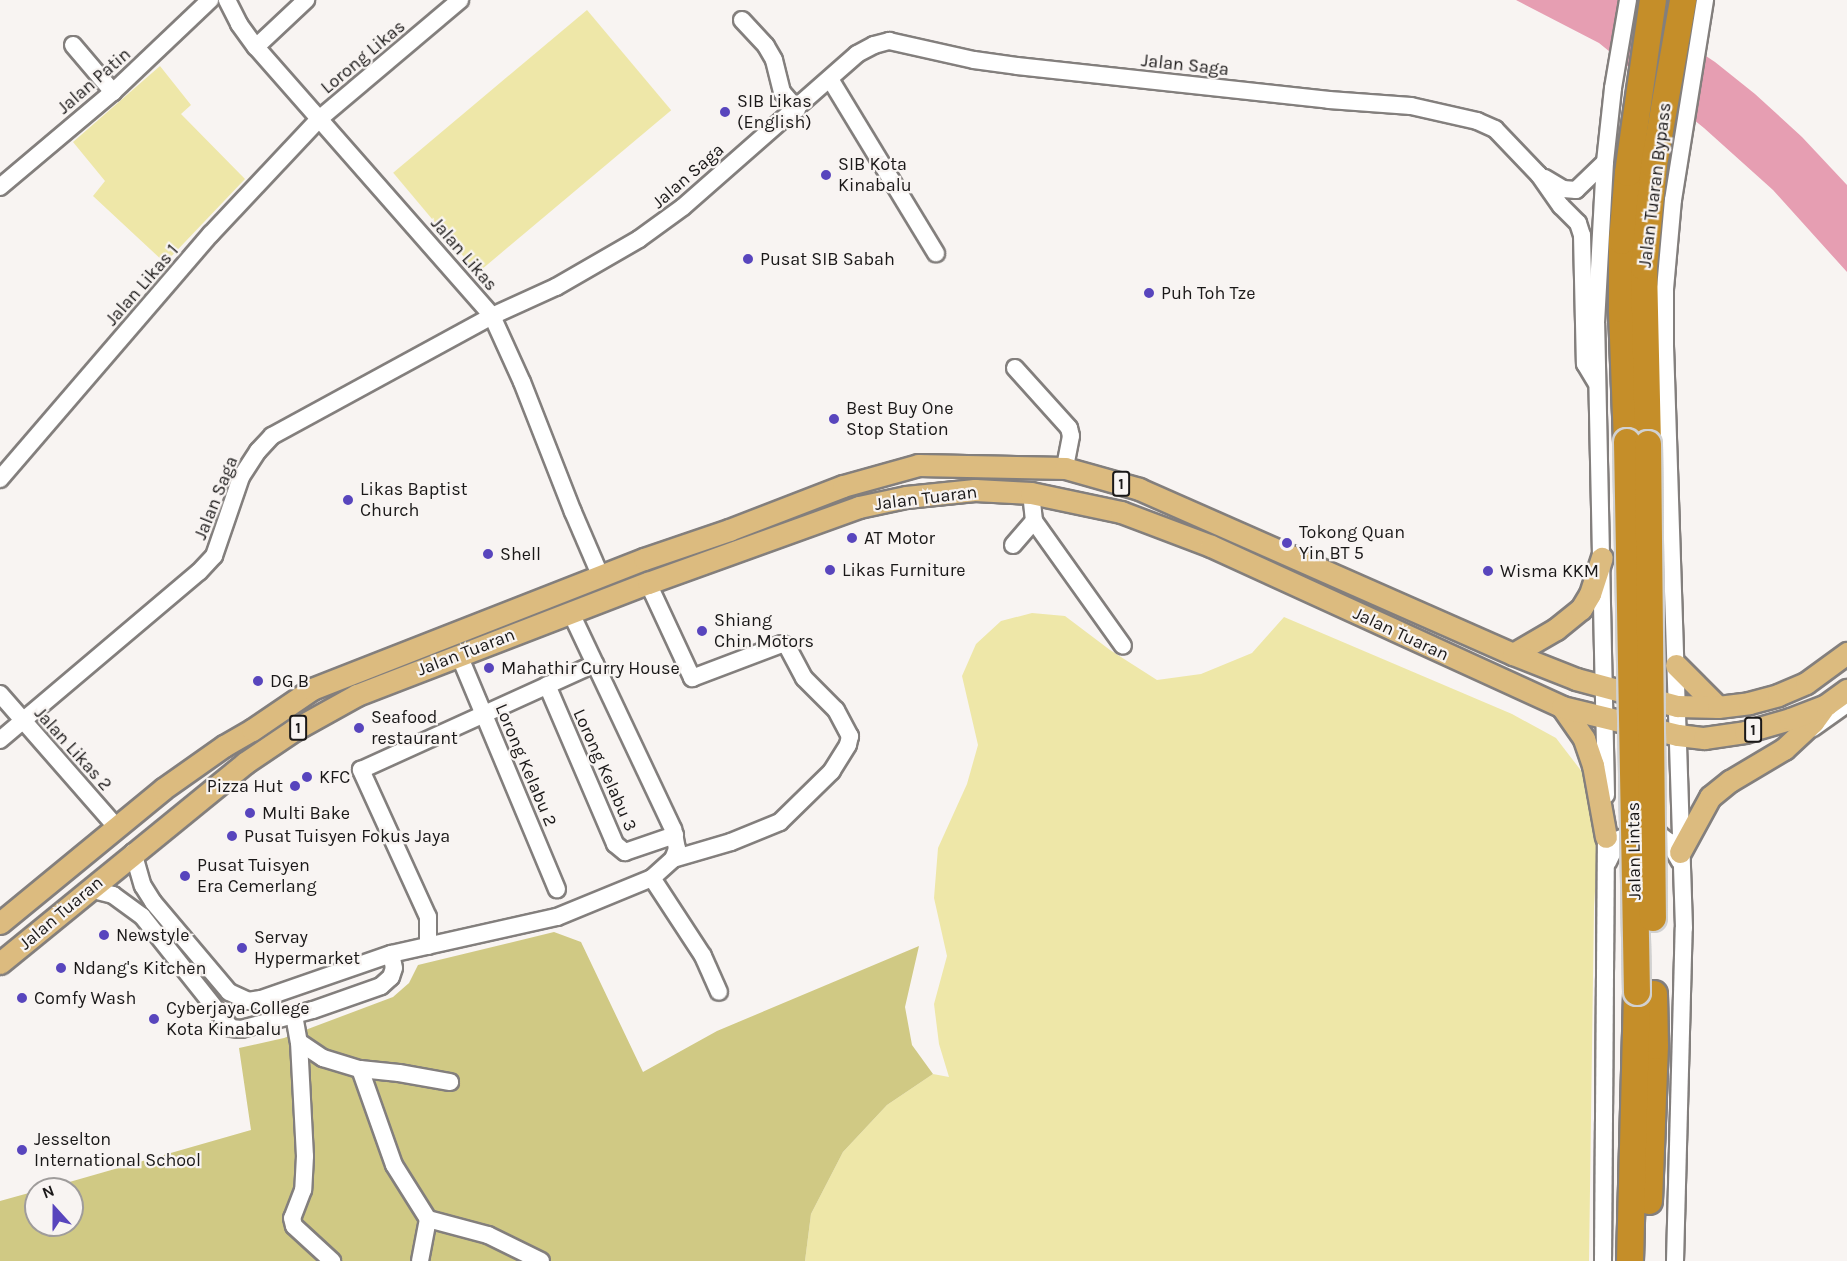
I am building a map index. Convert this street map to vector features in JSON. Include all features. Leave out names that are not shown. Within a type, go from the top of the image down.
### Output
[{"type":"highway","name":"Jalan Tuaran Bypass","points":[[1638,443],[1644,267],[1654,165],[1683,0]]},
{"type":"highway","name":"Jalan Tuaran Bypass","points":[[1638,443],[1622,309],[1622,241],[1641,77],[1645,1]]},
{"type":"highway","name":"Jalan Lintas","points":[[1630,1261],[1645,993],[1638,443]]},
{"type":"highway","name":"Jalan Lintas","points":[[1645,993],[1655,1046],[1647,1261]]},
{"type":"main road","name":"Jalan Tuaran","points":[[0,923],[118,829],[163,789],[312,689],[843,486],[918,465],[1065,468],[1139,489],[1513,654],[1576,679],[1677,706],[1718,707],[1749,703],[1778,695],[1806,682],[1847,653]]},
{"type":"main road","name":"Jalan Tuaran","points":[[0,963],[133,852],[245,763],[294,730],[357,695],[648,583],[859,507],[923,495],[975,490],[1031,492],[1121,512],[1211,546],[1562,707],[1678,735],[1704,738],[1745,732],[1791,719],[1826,705],[1847,690]]},
{"type":"main road","points":[[601,577],[616,586],[801,518],[829,518]]},
{"type":"main road","points":[[1513,654],[1556,629],[1581,609],[1590,594],[1602,558]]},
{"type":"main road","points":[[1293,584],[1301,562]]},
{"type":"main road","points":[[1676,666],[1718,707]]},
{"type":"main road","points":[[1681,858],[1710,797],[1730,781],[1784,749],[1813,722],[1826,705]]},
{"type":"main road","points":[[1562,707],[1584,739],[1593,765],[1606,837]]},
{"type":"street","name":"Jalan Patin","points":[[0,186],[113,92],[210,0]]},
{"type":"street","points":[[256,47],[306,0]]},
{"type":"street","name":"Lorong Likas","points":[[318,120],[460,0]]},
{"type":"street","points":[[1675,1261],[1684,928],[1665,289],[1682,131],[1705,0]]},
{"type":"street","name":"Jalan Likas","points":[[229,1],[239,24],[256,47],[492,316],[522,382],[601,577]]},
{"type":"street","points":[[1603,1261],[1606,837],[1602,558],[1596,382],[1598,278],[1605,162],[1618,62],[1645,1]]},
{"type":"street","points":[[742,20],[766,46],[774,60],[782,92],[797,109]]},
{"type":"street","name":"Jalan Saga","points":[[0,740],[191,579],[214,556],[241,477],[258,450],[272,436],[492,316],[610,257],[663,223],[865,49],[889,41],[974,60],[1017,66],[1329,100],[1411,106],[1477,122],[1495,129],[1539,174],[1561,206],[1578,223],[1582,235],[1586,364],[1596,382]]},
{"type":"street","points":[[73,45],[113,92]]},
{"type":"street","points":[[830,80],[936,253]]},
{"type":"street","name":"Jalan Likas 1","points":[[0,479],[211,234],[318,120]]},
{"type":"street","name":"Jalan Saga","points":[[1539,174],[1563,189],[1576,190],[1605,162]]},
{"type":"street","points":[[1015,368],[1069,428],[1071,436],[1065,468]]},
{"type":"street","points":[[1031,492],[1034,521],[1123,646]]},
{"type":"street","points":[[1013,545],[1034,521]]},
{"type":"street","points":[[133,852],[143,886],[153,902],[236,997],[248,1001],[261,999],[391,954],[557,917],[652,878],[673,859],[731,842],[780,822],[832,771],[848,746],[850,736],[836,710],[804,678],[787,646],[782,644],[692,678],[648,583]]},
{"type":"street","points":[[1603,608],[1615,620],[1634,628],[1664,622],[1674,608]]},
{"type":"street","points":[[571,613],[675,834],[677,849],[673,859]]},
{"type":"street","name":"Lorong Kelabu 2","points":[[459,656],[557,889]]},
{"type":"street","points":[[428,946],[428,917],[361,770],[595,664]]},
{"type":"street","name":"Lorong Kelabu 3","points":[[547,685],[615,844],[625,852],[675,834]]},
{"type":"street","name":"Jalan Likas 2","points":[[0,694],[118,829]]},
{"type":"street","points":[[1826,705],[1847,702]]},
{"type":"street","points":[[1784,749],[1847,702]]},
{"type":"street","points":[[1606,866],[1619,839],[1640,830],[1660,835],[1681,858]]},
{"type":"street","points":[[652,878],[703,957],[719,993]]},
{"type":"street","points":[[89,889],[113,895],[142,916],[210,1005],[231,1028],[241,1029],[341,1001],[388,982],[393,968],[391,954]]},
{"type":"street","points":[[294,1014],[299,1042],[305,1156],[303,1190],[292,1218],[294,1226],[332,1261]]},
{"type":"street","points":[[299,1042],[323,1058],[360,1069],[450,1082]]},
{"type":"street","points":[[360,1069],[394,1165],[428,1219],[420,1261]]},
{"type":"street","points":[[428,1219],[488,1234],[541,1261]]},
{"type":"shaded area","points":[[1516,0],[1621,0],[1715,62],[1755,94],[1802,137],[1847,185],[1847,272],[1773,190],[1704,128],[1599,43]]},
{"type":"shaded area","points":[[587,10],[671,110],[477,273],[393,173]]},
{"type":"shaded area","points":[[160,66],[191,105],[181,114],[245,179],[165,263],[93,196],[105,181],[73,142]]},
{"type":"shaded area","points":[[1032,613],[1065,616],[1110,650],[1157,680],[1201,674],[1252,653],[1284,617],[1512,714],[1556,738],[1589,781],[1599,828],[1594,907],[1589,1261],[805,1261],[811,1214],[843,1152],[887,1105],[933,1074],[949,1077],[939,1044],[934,1004],[947,956],[934,898],[938,848],[967,784],[978,745],[962,676],[976,644],[1001,621]]},
{"type":"shaded area","points":[[554,932],[581,942],[643,1072],[717,1031],[919,946],[905,1007],[912,1045],[933,1074],[887,1105],[843,1152],[811,1214],[805,1261],[0,1261],[0,1201],[24,1194],[24,1237],[84,1237],[84,1178],[251,1130],[239,1048],[284,1038],[393,997],[409,983],[418,965]]},
{"type":"place","name":"SIB Likas (English)","points":[[725,112]]},
{"type":"place","name":"SIB Kota Kinabalu","points":[[826,175]]},
{"type":"place","name":"Pusat SIB Sabah","points":[[748,259]]},
{"type":"place","name":"Puh Toh Tze","points":[[1149,293]]},
{"type":"place","name":"Best Buy One Stop Station","points":[[834,419]]},
{"type":"place","name":"Likas Baptist Church","points":[[348,500]]},
{"type":"place","name":"AT Motor","points":[[852,538]]},
{"type":"place","name":"Tokong Quan Yin BT 5","points":[[1287,543]]},
{"type":"place","name":"Shell","points":[[488,554]]},
{"type":"place","name":"Likas Furniture","points":[[830,570]]},
{"type":"place","name":"Wisma KKM","points":[[1488,571]]},
{"type":"place","name":"Shiang Chin Motors","points":[[702,631]]},
{"type":"place","name":"Mahathir Curry House","points":[[489,668]]},
{"type":"place","name":"DG B","points":[[258,681]]},
{"type":"place","name":"Seafood restaurant","points":[[359,728]]},
{"type":"place","name":"KFC","points":[[307,777]]},
{"type":"place","name":"Pizza Hut","points":[[295,786]]},
{"type":"place","name":"Multi Bake","points":[[250,813]]},
{"type":"place","name":"Pusat Tuisyen Fokus Jaya","points":[[232,836]]},
{"type":"place","name":"Pusat Tuisyen Era Cemerlang","points":[[185,876]]},
{"type":"place","name":"Newstyle","points":[[104,935]]},
{"type":"place","name":"Servay Hypermarket","points":[[242,948]]},
{"type":"place","name":"Ndang's Kitchen","points":[[61,968]]},
{"type":"place","name":"Comfy Wash","points":[[22,998]]},
{"type":"place","name":"Cyberjaya College Kota Kinabalu","points":[[154,1019]]},
{"type":"place","name":"Jesselton International School","points":[[22,1150]]}]
